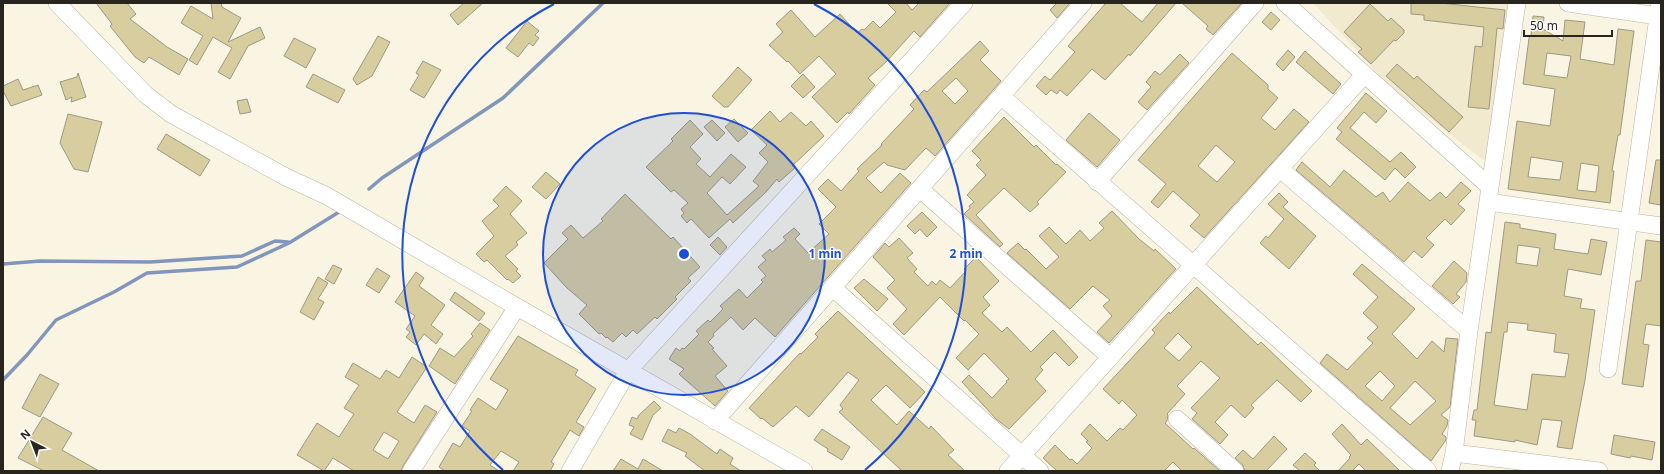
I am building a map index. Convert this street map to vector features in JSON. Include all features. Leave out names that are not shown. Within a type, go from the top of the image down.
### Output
[{"type":"street","points":[[57,3],[145,94],[171,114],[286,177],[327,196],[628,371],[804,471]]},
{"type":"street","points":[[570,471],[628,371],[964,3]]},
{"type":"street","points":[[715,421],[1083,3]]},
{"type":"street","points":[[1097,182],[1255,3]]},
{"type":"street","points":[[1285,3],[1364,75],[1489,195],[1629,222],[1661,226]]},
{"type":"street","points":[[1450,471],[1454,453],[1469,331],[1517,3]]},
{"type":"street","points":[[1568,3],[1659,9],[1608,369]]},
{"type":"street","points":[[1008,471],[1364,75]]},
{"type":"street","points":[[1001,96],[1097,182],[1428,471]]},
{"type":"street","points":[[1280,169],[1469,331]]},
{"type":"street","points":[[920,189],[1110,357]]},
{"type":"street","points":[[833,288],[1040,471]]},
{"type":"street","points":[[412,471],[517,307]]},
{"type":"street","points":[[1177,419],[1235,471]]},
{"type":"street","points":[[1454,453],[1600,471]]},
{"type":"shaded area","points":[[1313,3],[1510,3],[1487,163],[1392,89]]},
{"type":"building","points":[[96,3],[127,3],[136,14],[130,19],[167,47],[188,59],[179,75],[149,57],[144,63],[135,57],[110,26],[112,24]]},
{"type":"building","points":[[211,3],[221,3],[222,7],[241,18],[228,42],[260,27],[265,38],[248,46],[230,79],[218,72],[232,48],[213,37],[197,65],[189,60],[203,36],[181,23],[191,6],[213,19]]},
{"type":"building","points":[[464,3],[483,3],[458,25],[450,15]]},
{"type":"building","points":[[887,3],[906,3],[912,10],[919,3],[950,3],[920,37],[914,31],[886,62],[868,78],[875,85],[849,114],[848,112],[837,123],[812,97],[836,74],[819,56],[800,74],[788,61],[787,62],[769,45],[783,32],[776,24],[791,10],[815,37],[840,14],[857,33],[862,29],[864,30],[873,21],[880,28],[896,12]]},
{"type":"building","points":[[1057,3],[1070,3],[1057,18],[1050,10]]},
{"type":"building","points":[[1106,3],[1120,3],[1142,22],[1158,3],[1176,3],[1130,56],[1129,54],[1105,80],[1092,69],[1067,96],[1060,90],[1057,94],[1051,90],[1046,95],[1036,86],[1045,76],[1050,80],[1075,52],[1068,46]]},
{"type":"building","points":[[1182,3],[1242,3],[1213,35],[1206,29],[1208,26]]},
{"type":"building","points":[[1411,3],[1440,3],[1505,10],[1503,29],[1497,28],[1489,109],[1468,107],[1475,46],[1482,47],[1484,27],[1424,20],[1424,15],[1411,14]]},
{"type":"building","points":[[1370,4],[1388,21],[1391,18],[1404,30],[1404,33],[1396,41],[1394,40],[1371,64],[1358,52],[1362,49],[1344,32]]},
{"type":"building","points":[[1271,12],[1280,20],[1271,30],[1262,22]]},
{"type":"building","points":[[1533,16],[1544,17],[1543,29],[1563,41],[1565,20],[1585,22],[1580,59],[1614,65],[1618,29],[1634,31],[1620,135],[1618,135],[1612,171],[1614,171],[1610,203],[1508,189],[1517,121],[1550,126],[1555,89],[1523,84],[1529,38],[1531,35]],"holes":[[[1547,53],[1571,56],[1567,78],[1544,75]],[[1531,157],[1563,162],[1560,180],[1528,177]],[[1581,163],[1599,166],[1596,192],[1577,190]]]},
{"type":"building","points":[[527,21],[539,31],[535,35],[539,38],[533,46],[529,43],[518,57],[506,48]]},
{"type":"building","points":[[378,36],[390,42],[372,76],[357,85],[353,79]]},
{"type":"building","points":[[294,38],[316,49],[306,68],[284,56]]},
{"type":"building","points":[[980,41],[989,51],[980,60],[1001,81],[935,156],[926,148],[905,170],[887,165],[884,162],[866,178],[881,193],[900,173],[911,183],[775,337],[755,318],[743,330],[731,317],[713,334],[714,336],[708,342],[714,348],[712,349],[727,366],[715,376],[728,391],[715,406],[679,374],[684,369],[669,359],[676,348],[680,351],[682,348],[684,349],[699,334],[696,331],[708,320],[710,322],[723,309],[720,306],[739,289],[747,298],[763,282],[761,280],[766,276],[758,267],[766,260],[762,256],[770,249],[772,252],[786,240],[783,237],[794,228],[800,234],[795,239],[808,253],[829,234],[819,224],[836,207],[818,189],[828,179],[841,191],[859,171],[857,169],[882,145],[881,144],[914,109],[910,105],[924,90],[927,92]],"holes":[[[956,78],[968,91],[955,104],[942,91]]]},
{"type":"building","points":[[1288,50],[1295,57],[1283,71],[1276,64]]},
{"type":"building","points":[[1305,51],[1341,84],[1333,94],[1296,62]]},
{"type":"building","points":[[1232,53],[1268,85],[1268,89],[1278,98],[1261,118],[1275,130],[1294,109],[1309,122],[1204,238],[1190,226],[1200,215],[1173,191],[1158,208],[1151,202],[1166,184],[1138,160]],"holes":[[[1216,145],[1235,162],[1217,182],[1198,166]]]},
{"type":"building","points":[[1180,54],[1189,63],[1147,110],[1138,102],[1151,87],[1146,82],[1155,71],[1160,75]]},
{"type":"building","points":[[423,61],[441,70],[424,98],[410,90],[419,75],[416,73]]},
{"type":"building","points":[[1397,64],[1414,79],[1417,76],[1463,117],[1449,132],[1386,76]]},
{"type":"building","points":[[738,67],[752,80],[728,107],[724,107],[712,96]]},
{"type":"building","points":[[78,73],[86,97],[71,102],[72,97],[66,100],[60,82],[77,77]]},
{"type":"building","points":[[313,74],[345,90],[338,103],[306,87]]},
{"type":"building","points":[[803,74],[815,87],[803,98],[791,86]]},
{"type":"building","points":[[18,79],[23,90],[38,85],[42,95],[11,106],[3,91],[3,86]]},
{"type":"building","points":[[1366,93],[1387,111],[1376,123],[1364,112],[1350,128],[1390,162],[1401,152],[1416,167],[1405,178],[1395,168],[1385,180],[1336,139],[1342,132],[1337,128]]},
{"type":"building","points":[[247,99],[251,112],[240,114],[237,101]]},
{"type":"building","points":[[770,111],[780,122],[791,112],[806,126],[811,121],[824,136],[792,166],[795,168],[779,182],[777,179],[766,192],[733,223],[730,219],[709,238],[691,219],[687,223],[681,216],[684,213],[681,209],[688,203],[674,190],[671,192],[646,167],[673,141],[671,139],[690,120],[703,134],[690,147],[701,159],[696,164],[710,177],[731,154],[746,167],[730,184],[722,177],[707,193],[727,215],[759,186],[753,181],[768,162],[759,153],[767,145],[751,130]]},
{"type":"building","points":[[1089,113],[1120,140],[1097,167],[1066,140]]},
{"type":"building","points":[[68,114],[102,122],[88,172],[74,169],[60,143]]},
{"type":"building","points":[[1004,117],[1034,147],[1036,145],[1056,165],[1057,164],[1066,172],[1037,202],[1039,204],[1030,212],[1004,188],[976,215],[1003,244],[1000,247],[964,214],[970,208],[969,206],[974,202],[967,195],[986,175],[976,165],[981,160],[972,151]]},
{"type":"building","points":[[734,119],[748,133],[738,142],[725,127]]},
{"type":"building","points":[[712,120],[725,133],[717,141],[704,127]]},
{"type":"building","points":[[166,134],[210,160],[200,176],[157,149]]},
{"type":"building","points":[[1656,160],[1661,160],[1661,205],[1649,203]]},
{"type":"building","points":[[1302,162],[1330,187],[1344,170],[1376,197],[1383,192],[1390,202],[1408,182],[1430,201],[1440,192],[1446,198],[1461,182],[1471,191],[1458,204],[1465,210],[1451,225],[1445,219],[1426,238],[1434,245],[1422,258],[1414,251],[1404,262],[1296,170]]},
{"type":"building","points":[[546,172],[560,184],[546,199],[532,187]]},
{"type":"building","points":[[506,186],[522,201],[510,214],[527,233],[516,242],[518,245],[505,256],[518,269],[516,271],[521,276],[513,283],[508,279],[507,280],[487,260],[484,262],[476,254],[494,236],[482,221],[499,206],[493,200]]},
{"type":"building","points":[[1279,193],[1288,202],[1283,207],[1316,236],[1289,269],[1260,243],[1266,236],[1268,238],[1284,219],[1268,204]]},
{"type":"building","points":[[625,194],[671,239],[673,237],[700,267],[688,278],[691,281],[675,297],[677,299],[657,319],[655,317],[637,334],[633,330],[626,337],[622,333],[613,342],[601,333],[599,334],[579,314],[587,305],[567,288],[544,263],[568,239],[562,233],[571,225],[583,238],[603,221],[601,219]]},
{"type":"building","points":[[1112,211],[1139,239],[1154,251],[1155,249],[1176,269],[1109,343],[1097,332],[1112,316],[1103,306],[1110,300],[1093,286],[1070,309],[1007,253],[1018,243],[1046,269],[1059,257],[1039,236],[1049,227],[1066,244],[1080,230],[1090,241],[1104,228],[1099,223]]},
{"type":"building","points":[[922,212],[937,227],[927,237],[920,229],[915,234],[907,226]]},
{"type":"building","points":[[1505,222],[1520,224],[1520,228],[1556,234],[1554,249],[1588,254],[1591,239],[1607,242],[1601,275],[1568,269],[1564,296],[1582,299],[1580,308],[1595,310],[1585,380],[1572,449],[1557,447],[1562,421],[1542,419],[1537,445],[1515,440],[1515,442],[1474,436],[1476,420],[1472,420],[1474,410],[1477,410],[1486,332],[1491,333]],"holes":[[[1518,245],[1540,248],[1537,266],[1516,263]],[[1508,322],[1528,324],[1527,330],[1556,334],[1554,352],[1569,354],[1565,377],[1532,374],[1527,410],[1494,405],[1504,332],[1507,332]]]},
{"type":"building","points":[[718,237],[727,247],[720,255],[710,245]]},
{"type":"building","points":[[899,238],[913,253],[907,258],[917,269],[914,272],[928,286],[932,281],[936,285],[940,280],[950,288],[966,271],[964,269],[976,257],[999,281],[983,297],[990,305],[982,313],[1002,332],[1007,327],[1031,352],[1053,330],[1078,357],[1069,366],[1055,352],[1040,367],[1043,370],[1035,379],[1046,391],[1009,429],[996,419],[962,382],[969,375],[992,398],[1009,379],[984,353],[968,370],[956,358],[979,334],[940,297],[904,335],[893,324],[907,309],[887,288],[895,280],[873,257],[885,243],[889,247]]},
{"type":"building","points":[[1646,240],[1661,242],[1661,326],[1646,324],[1643,344],[1649,345],[1643,387],[1622,384],[1636,281],[1641,281]]},
{"type":"building","points":[[1454,261],[1467,273],[1466,282],[1456,294],[1460,297],[1453,304],[1432,286]]},
{"type":"building","points":[[1362,264],[1415,309],[1392,334],[1417,359],[1432,341],[1444,352],[1446,338],[1458,339],[1450,407],[1441,415],[1448,420],[1447,426],[1442,434],[1446,437],[1446,440],[1431,461],[1320,363],[1327,354],[1347,370],[1373,343],[1367,338],[1378,327],[1363,313],[1378,297],[1353,274]],"holes":[[[1380,371],[1395,386],[1382,401],[1365,386]],[[1415,381],[1436,401],[1410,425],[1390,408]]]},
{"type":"building","points":[[333,265],[342,269],[334,284],[325,279]]},
{"type":"building","points":[[377,268],[390,276],[379,293],[366,285]]},
{"type":"building","points":[[416,272],[424,278],[419,286],[445,305],[431,325],[443,334],[436,344],[424,334],[416,345],[406,337],[410,332],[406,329],[415,316],[395,302]]},
{"type":"building","points":[[318,277],[328,283],[318,299],[324,302],[314,320],[300,312]]},
{"type":"building","points":[[864,279],[888,299],[877,311],[854,288]]},
{"type":"building","points":[[1197,287],[1258,345],[1261,342],[1312,391],[1301,402],[1277,380],[1251,405],[1254,408],[1245,418],[1231,405],[1215,422],[1228,435],[1220,444],[1192,419],[1197,413],[1191,408],[1220,378],[1201,361],[1177,386],[1185,394],[1167,414],[1167,421],[1165,423],[1220,471],[1182,471],[1173,462],[1164,471],[1057,471],[1043,458],[1055,445],[1070,460],[1072,459],[1077,464],[1092,448],[1081,434],[1090,424],[1107,441],[1120,428],[1123,430],[1137,415],[1122,400],[1119,404],[1103,389],[1155,333],[1152,330],[1169,312],[1170,314]],"holes":[[[1178,333],[1192,347],[1179,361],[1164,348]]]},
{"type":"building","points":[[455,292],[485,313],[479,321],[450,300]]},
{"type":"building","points":[[838,311],[925,392],[910,408],[886,385],[871,400],[897,425],[909,411],[929,429],[931,426],[954,450],[948,455],[965,471],[902,471],[839,412],[843,409],[840,405],[859,380],[848,372],[809,417],[796,406],[773,427],[749,408],[800,353],[801,354],[818,337],[815,334]]},
{"type":"building","points":[[480,323],[490,330],[455,384],[429,366],[440,348],[454,357],[473,336],[471,334]]},
{"type":"building","points":[[518,336],[578,370],[575,375],[596,389],[576,422],[584,427],[579,436],[570,430],[551,462],[554,464],[550,471],[513,471],[519,462],[501,451],[490,465],[499,471],[445,471],[439,467],[453,443],[460,447],[470,431],[462,426],[472,411],[470,410],[478,398],[496,410],[508,390],[490,379]]},
{"type":"building","points":[[412,357],[427,367],[397,412],[414,423],[425,405],[437,412],[401,471],[354,471],[333,458],[324,471],[297,455],[317,423],[339,437],[354,414],[344,408],[359,385],[345,377],[353,363],[380,379],[386,370],[399,378]],"holes":[[[384,432],[399,441],[388,459],[373,450]]]},
{"type":"building","points":[[40,374],[59,384],[40,417],[22,408]]},
{"type":"building","points":[[654,401],[661,408],[653,415],[642,440],[630,434],[634,427],[629,425],[632,417],[637,419],[639,415]]},
{"type":"building","points":[[43,417],[72,433],[62,450],[99,471],[44,471],[18,458]]},
{"type":"building","points":[[1342,424],[1361,445],[1367,439],[1400,471],[1366,471],[1359,464],[1352,471],[1338,471],[1351,455],[1332,434]]},
{"type":"building","points":[[679,428],[690,434],[717,454],[720,449],[733,458],[730,464],[741,471],[705,471],[685,456],[687,453],[662,441],[668,429],[676,433]]},
{"type":"building","points":[[822,429],[850,447],[842,460],[827,451],[828,449],[814,440]]},
{"type":"building","points":[[1614,435],[1655,442],[1652,460],[1631,456],[1630,458],[1611,454]]},
{"type":"building","points":[[1274,436],[1287,449],[1266,471],[1245,471],[1242,464],[1235,458],[1243,450],[1253,459]]},
{"type":"building","points":[[1305,453],[1316,463],[1314,465],[1320,471],[1300,471],[1293,465]]},
{"type":"building","points":[[621,459],[638,469],[643,459],[663,471],[613,471]]},
{"type":"waterway","points":[[369,189],[382,178],[503,98],[603,3]]},
{"type":"waterway","points":[[3,380],[27,355],[56,320],[114,292],[147,273],[237,267],[289,243],[339,212]]},
{"type":"waterway","points":[[3,264],[40,261],[150,262],[242,256],[275,241],[288,242]]}]
